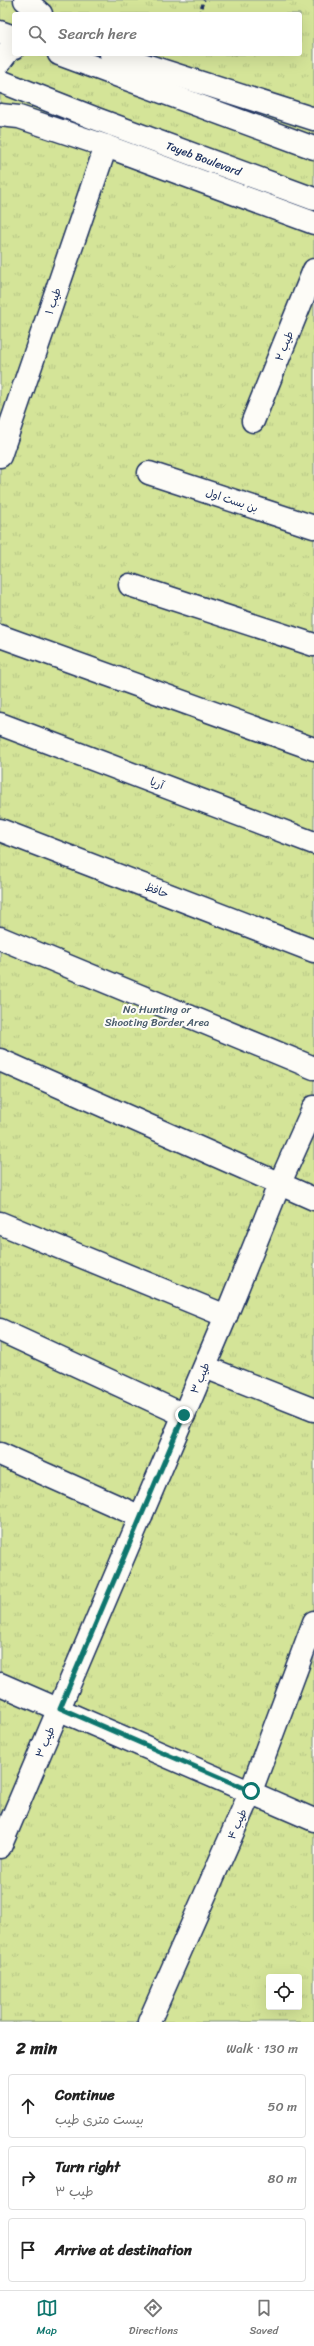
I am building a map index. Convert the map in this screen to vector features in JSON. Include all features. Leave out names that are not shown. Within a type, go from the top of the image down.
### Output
[{"type":"street","points":[[25,0],[39,12]]},
{"type":"street","points":[[0,32],[12,36]]},
{"type":"street","points":[[0,62],[12,48]]},
{"type":"street","points":[[64,56],[314,148]]},
{"type":"street","points":[[117,56],[314,119]]},
{"type":"street","name":"Tayeb Boulevard","points":[[0,81],[94,118],[314,199]]},
{"type":"street","points":[[0,85],[9,116]]},
{"type":"street","points":[[0,102],[9,116],[106,146],[314,223]]},
{"type":"street","name":"طیب ۱","points":[[0,456],[106,146]]},
{"type":"street","name":"طیب ۲","points":[[253,421],[314,270]]},
{"type":"street","name":"بن بست اول","points":[[150,473],[314,527]]},
{"type":"street","points":[[130,585],[314,645]]},
{"type":"street","points":[[0,636],[314,749]]},
{"type":"street","name":"آریا","points":[[0,724],[314,843]]},
{"type":"street","name":"حافظ","points":[[0,830],[314,951]]},
{"type":"street","points":[[0,938],[314,1068]]},
{"type":"street","points":[[0,1060],[314,1199]]},
{"type":"street","name":"طیب ۳","points":[[0,1847],[205,1366],[279,1184],[314,1107]]},
{"type":"street","points":[[0,1223],[226,1316]]},
{"type":"street","points":[[0,1330],[184,1415]]},
{"type":"street","points":[[205,1366],[314,1410]]},
{"type":"street","points":[[0,1454],[141,1517]]},
{"type":"street","name":"طیب ۴","points":[[149,2022],[251,1791],[314,1622]]},
{"type":"street","points":[[0,1684],[60,1708],[314,1820]]},
{"type":"path","points":[[200,12],[204,0]]},
{"type":"green space","name":"No Hunting or Shooting Border Area","points":[[0,0],[314,0],[314,2022],[0,2022]]},
{"type":"route","points":[[184,1415],[60,1708],[251,1791]]}]
